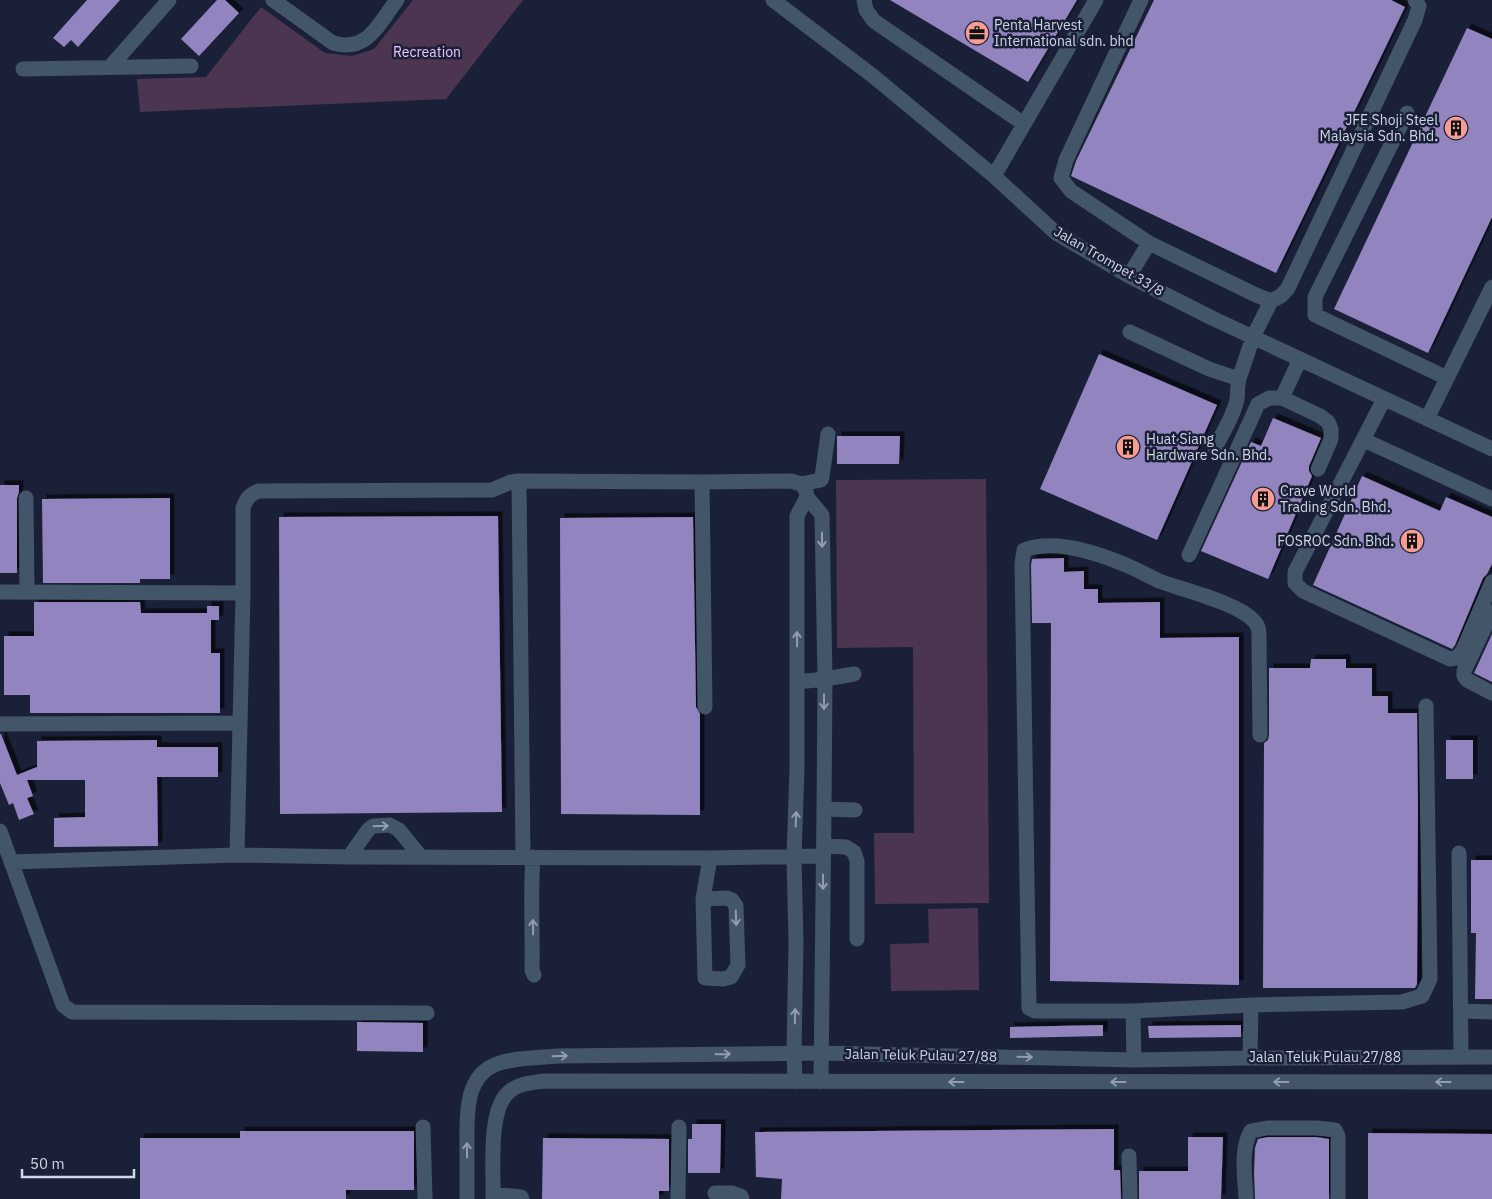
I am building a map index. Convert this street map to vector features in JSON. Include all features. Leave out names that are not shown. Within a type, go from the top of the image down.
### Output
[{"type":"street","points":[[110,67],[169,0]]},
{"type":"street","points":[[273,0],[333,43],[342,46],[355,45],[367,39],[397,0]]},
{"type":"street","name":"Jalan Trompet 33/8","points":[[773,0],[873,76],[994,176],[1056,233],[1129,276],[1253,337],[1492,449]]},
{"type":"street","points":[[864,0],[866,10],[874,21],[1024,124]]},
{"type":"street","points":[[994,176],[1096,0]]},
{"type":"street","points":[[1141,0],[1066,160],[1061,178],[1071,191],[1149,243],[1271,301]]},
{"type":"street","points":[[1215,448],[1238,398],[1237,388],[1239,379],[1253,337],[1271,301],[1281,296],[1288,288],[1297,270],[1415,20],[1419,6],[1415,0]]},
{"type":"street","points":[[23,69],[191,66]]},
{"type":"street","points":[[1407,113],[1315,298],[1315,315],[1447,378]]},
{"type":"street","points":[[1129,276],[1149,243]]},
{"type":"street","points":[[1427,419],[1492,288]]},
{"type":"street","points":[[1130,332],[1209,369],[1239,379]]},
{"type":"street","points":[[1282,398],[1300,359]]},
{"type":"street","points":[[1189,555],[1258,404],[1269,398],[1282,398],[1320,416],[1328,422],[1331,429],[1331,439],[1318,468]]},
{"type":"street","points":[[1384,398],[1295,572],[1295,583],[1303,591],[1450,659],[1457,658],[1463,650],[1492,582]]},
{"type":"street","points":[[795,1082],[796,942],[794,857],[797,768],[797,516],[804,490],[821,480],[828,434]]},
{"type":"street","points":[[1364,440],[1492,500]]},
{"type":"street","points":[[519,481],[528,857],[531,880],[532,970],[534,975]]},
{"type":"street","points":[[237,855],[244,593],[243,508],[251,494],[258,491],[492,490],[511,482],[519,481],[791,482],[804,490],[822,515],[825,679],[821,1082]]},
{"type":"street","points":[[702,482],[704,707]]},
{"type":"street","points":[[26,498],[27,592]]},
{"type":"street","points":[[1260,735],[1259,628],[1253,620],[1232,607],[1089,553],[1066,547],[1045,546],[1034,546],[1024,550],[1022,564],[1029,1008],[1035,1011],[1133,1011],[1251,1005],[1402,1002],[1422,996],[1430,979],[1426,706]]},
{"type":"street","points":[[0,592],[244,593]]},
{"type":"street","points":[[797,596],[823,596]]},
{"type":"street","points":[[1492,612],[1464,671],[1464,676],[1467,680],[1492,693]]},
{"type":"street","points":[[797,682],[854,674]]},
{"type":"street","points":[[0,724],[240,723]]},
{"type":"street","points":[[797,768],[824,769]]},
{"type":"street","points":[[824,809],[855,810]]},
{"type":"street","points":[[348,857],[372,826],[390,825],[399,830],[421,857]]},
{"type":"street","points":[[0,831],[64,1005],[72,1012],[427,1013]]},
{"type":"street","points":[[11,862],[237,855],[348,857],[794,857],[846,847],[854,852],[857,861],[857,939]]},
{"type":"street","points":[[1459,853],[1461,1057]]},
{"type":"street","points":[[703,899],[728,898],[736,906],[738,965],[731,977],[723,979],[704,978],[703,899],[710,858]]},
{"type":"street","points":[[796,942],[823,941]]},
{"type":"street","points":[[1250,1058],[1251,1005]]},
{"type":"street","points":[[1133,1011],[1134,1060]]},
{"type":"street","points":[[1461,1011],[1492,1012]]},
{"type":"street","name":"Jalan Teluk Pulau 27/88","points":[[467,1199],[468,1104],[474,1086],[482,1072],[495,1064],[514,1059],[558,1056],[821,1052],[1134,1060],[1492,1057]]},
{"type":"street","name":"Jalan Teluk Pulau 27/88","points":[[493,1197],[494,1121],[500,1104],[509,1091],[524,1084],[543,1081],[1492,1082]]},
{"type":"street","points":[[423,1127],[425,1199]]},
{"type":"street","points":[[678,1199],[679,1127]]},
{"type":"street","points":[[1246,1199],[1244,1150],[1246,1139],[1251,1131],[1267,1128],[1334,1130],[1338,1136],[1338,1199]]},
{"type":"street","points":[[1129,1156],[1130,1199]]},
{"type":"street","points":[[716,1193],[732,1193],[741,1196],[742,1199]]},
{"type":"street","points":[[493,1197],[521,1197],[522,1199]]},
{"type":"green space","name":"Recreation","points":[[413,0],[523,0],[446,99],[140,112],[137,79],[206,77],[261,7],[325,53],[352,56],[374,49]]},
{"type":"green space","points":[[986,479],[989,903],[875,904],[874,833],[914,833],[913,647],[837,648],[836,480]]},
{"type":"green space","points":[[978,908],[979,990],[891,991],[890,944],[929,943],[928,909]]},
{"type":"building","points":[[87,0],[120,0],[78,47],[71,40],[64,47],[53,38]]},
{"type":"building","points":[[217,0],[225,0],[239,13],[199,56],[181,39]]},
{"type":"building","points":[[890,0],[1077,0],[1028,82]]},
{"type":"building","points":[[1154,0],[1391,0],[1405,7],[1276,273],[1071,176],[1076,161]]},
{"type":"building","name":"JFE Shoji Steel Malaysia Sdn. Bhd.","points":[[1467,28],[1492,39],[1492,217],[1428,353],[1334,309]]},
{"type":"building","name":"Huat Siang Hardware Sdn. Bhd.","points":[[1099,354],[1217,405],[1157,540],[1040,489]]},
{"type":"building","name":"Crave World Trading Sdn. Bhd.","points":[[1273,418],[1321,438],[1309,466],[1312,476],[1268,579],[1201,551],[1251,442],[1261,446]]},
{"type":"building","points":[[837,436],[900,436],[899,464],[837,464]]},
{"type":"building","name":"FOSROC Sdn. Bhd.","points":[[1362,476],[1440,511],[1446,497],[1492,517],[1492,564],[1483,578],[1452,649],[1313,585]]},
{"type":"building","points":[[0,485],[19,485],[17,498],[17,573],[0,573]]},
{"type":"building","points":[[170,498],[170,579],[140,579],[140,583],[43,583],[42,499]]},
{"type":"building","points":[[498,516],[502,812],[280,814],[279,517]]},
{"type":"building","points":[[693,517],[696,707],[700,714],[700,815],[561,814],[560,518]]},
{"type":"building","points":[[1064,558],[1064,572],[1084,571],[1084,589],[1098,589],[1098,603],[1160,602],[1160,638],[1239,637],[1239,985],[1050,981],[1051,623],[1032,623],[1031,565],[1032,559]]},
{"type":"building","points":[[34,602],[140,602],[141,613],[207,613],[207,606],[219,606],[219,620],[211,620],[211,653],[220,653],[220,713],[30,713],[30,695],[4,695],[4,636],[34,636]]},
{"type":"building","points":[[1492,634],[1492,682],[1474,673]]},
{"type":"building","points":[[1311,659],[1346,659],[1346,668],[1372,668],[1372,696],[1388,696],[1388,713],[1417,713],[1417,984],[1415,988],[1263,988],[1264,743],[1268,740],[1269,735],[1269,668],[1310,668]]},
{"type":"building","points":[[0,734],[17,775],[37,767],[37,741],[157,740],[157,747],[218,747],[218,777],[157,777],[158,846],[54,847],[54,818],[85,817],[85,780],[27,780],[33,796],[27,798],[34,814],[19,820],[13,803],[9,805],[0,783]]},
{"type":"building","points":[[1446,740],[1473,740],[1473,779],[1446,779]]},
{"type":"building","points":[[1471,860],[1492,860],[1492,999],[1475,999],[1476,933],[1471,933]]},
{"type":"building","points":[[357,1022],[423,1023],[423,1052],[357,1051]]},
{"type":"building","points":[[1103,1025],[1103,1036],[1010,1038],[1010,1027]]},
{"type":"building","points":[[1241,1025],[1241,1037],[1149,1038],[1148,1026]]},
{"type":"building","points":[[692,1124],[721,1124],[720,1173],[688,1173],[688,1139],[692,1139]]},
{"type":"building","points":[[1114,1129],[1114,1170],[1120,1170],[1121,1199],[781,1199],[782,1179],[756,1177],[755,1132]]},
{"type":"building","points":[[240,1131],[414,1131],[414,1190],[346,1190],[346,1199],[140,1199],[140,1138],[240,1138]]},
{"type":"building","points":[[1368,1133],[1492,1134],[1492,1199],[1368,1199]]},
{"type":"building","points":[[1188,1137],[1223,1137],[1221,1199],[1139,1199],[1139,1171],[1188,1171]]},
{"type":"building","points":[[1268,1137],[1316,1137],[1329,1139],[1329,1199],[1255,1199],[1255,1148],[1258,1139]]},
{"type":"building","points":[[543,1138],[669,1139],[669,1191],[659,1191],[659,1199],[542,1199]]},
{"type":"place","name":"Penta Harvest International sdn. bhd","points":[[977,33]]},
{"type":"place","name":"JFE Shoji Steel Malaysia Sdn. Bhd.","points":[[1456,128]]},
{"type":"place","name":"Huat Siang Hardware Sdn. Bhd.","points":[[1128,447]]},
{"type":"place","name":"Crave World Trading Sdn. Bhd.","points":[[1263,499]]},
{"type":"place","name":"FOSROC Sdn. Bhd.","points":[[1412,541]]}]
